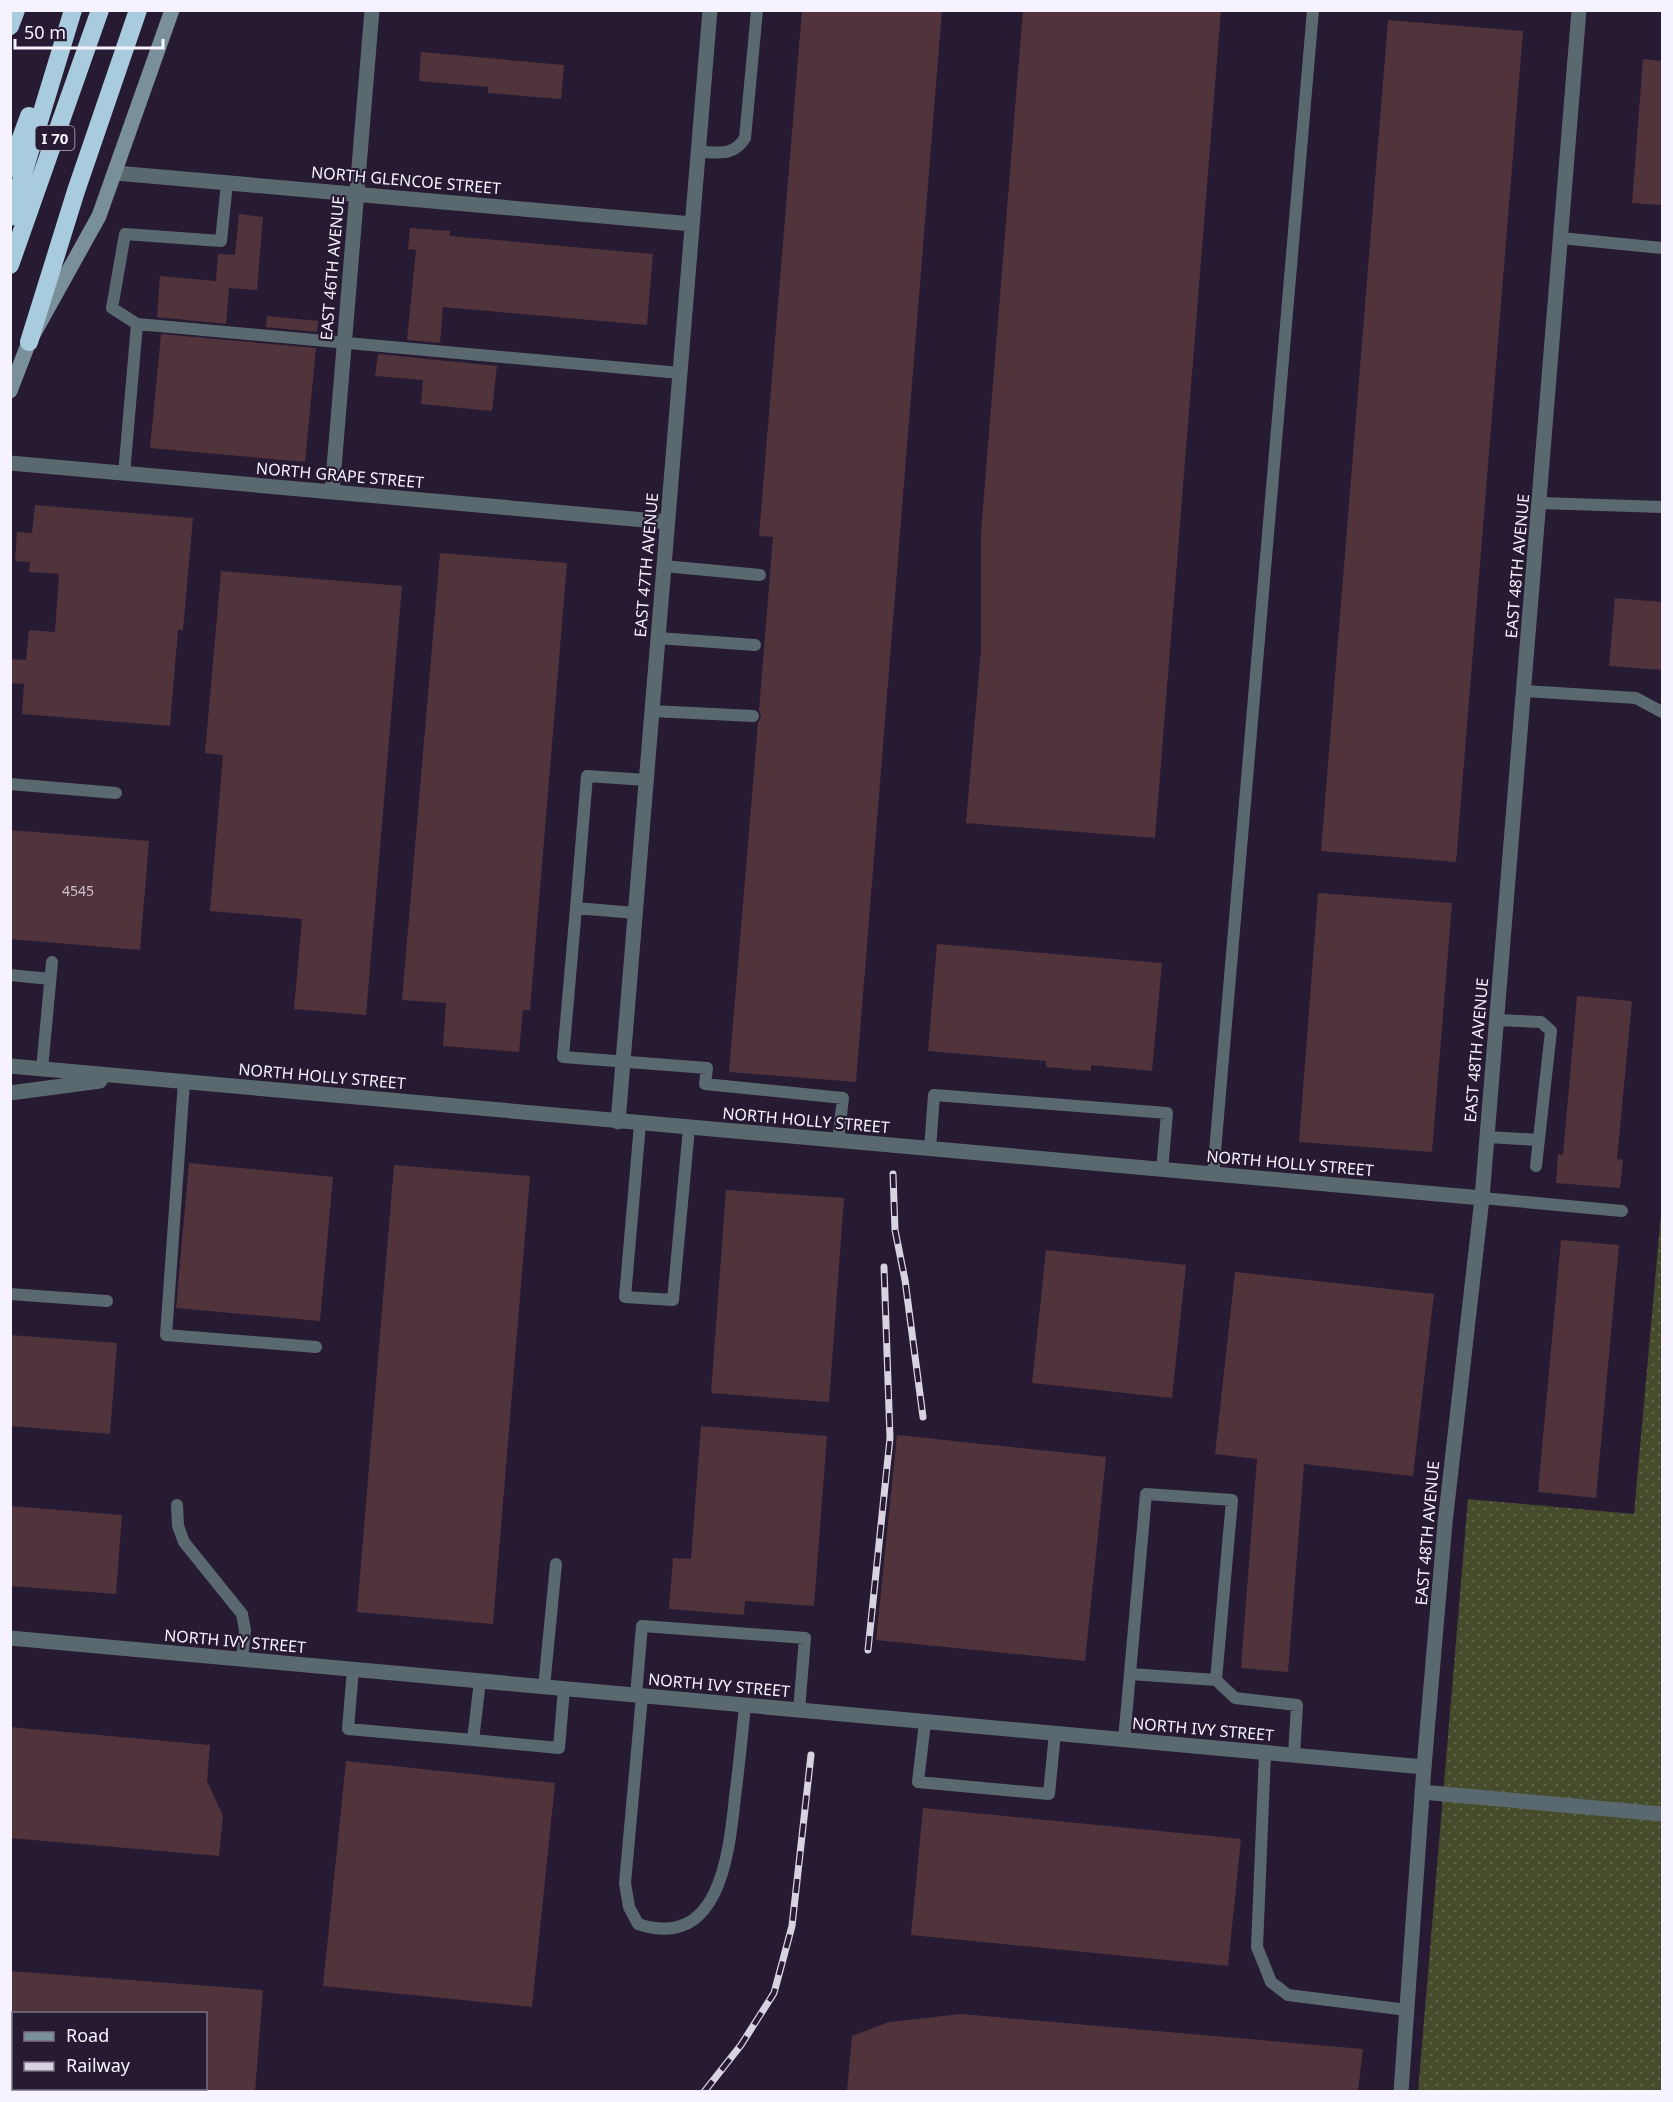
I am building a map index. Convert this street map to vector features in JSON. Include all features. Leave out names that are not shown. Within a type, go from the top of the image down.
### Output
[{"type":"highway","points":[[10,26],[16,10]]},
{"type":"highway","points":[[10,168],[66,10]]},
{"type":"highway","points":[[10,217],[73,10]]},
{"type":"highway","name":"I 70","points":[[10,265],[99,10]]},
{"type":"highway","points":[[29,342],[76,191],[138,10]]},
{"type":"main road","points":[[10,391],[29,342],[99,216],[172,10]]},
{"type":"street","name":"EAST 46TH AVENUE","points":[[332,492],[372,10]]},
{"type":"street","name":"EAST 47TH AVENUE","points":[[618,1122],[710,10]]},
{"type":"street","name":"EAST 48TH AVENUE","points":[[1401,2091],[1424,1767],[1452,1457],[1482,1198],[1579,10]]},
{"type":"street","name":"NORTH GLENCOE STREET","points":[[116,173],[692,224]]},
{"type":"street","name":"NORTH GRAPE STREET","points":[[10,463],[667,522]]},
{"type":"street","name":"NORTH HOLLY STREET","points":[[10,1066],[1482,1198]]},
{"type":"street","name":"NORTH HOLLY STREET","points":[[10,1093],[127,1077]]},
{"type":"street","name":"NORTH IVY STREET","points":[[10,1638],[1424,1767]]},
{"type":"street","points":[[1422,1792],[1662,1814]]},
{"type":"lane","points":[[698,152],[729,153],[738,150],[745,138],[757,10]]},
{"type":"lane","points":[[1213,1174],[1313,10]]},
{"type":"lane","points":[[227,183],[220,241],[125,234],[112,308],[137,324],[680,373]]},
{"type":"lane","points":[[1561,238],[1662,248]]},
{"type":"lane","points":[[124,474],[137,324]]},
{"type":"lane","points":[[1540,503],[1662,507]]},
{"type":"lane","points":[[664,566],[760,575]]},
{"type":"lane","points":[[658,638],[755,645]]},
{"type":"lane","points":[[1525,691],[1636,698],[1662,712]]},
{"type":"lane","points":[[652,711],[753,716]]},
{"type":"lane","points":[[646,780],[587,776],[563,1057],[707,1068],[705,1084],[843,1098],[838,1141]]},
{"type":"lane","points":[[10,784],[116,793]]},
{"type":"lane","points":[[576,908],[635,913]]},
{"type":"lane","points":[[42,1069],[52,962]]},
{"type":"lane","points":[[10,975],[50,979]]},
{"type":"lane","points":[[1497,1020],[1541,1022],[1551,1031],[1536,1166]]},
{"type":"lane","points":[[184,1082],[166,1335],[316,1347]]},
{"type":"lane","points":[[930,1149],[934,1095],[1167,1113],[1162,1170]]},
{"type":"lane","points":[[640,1124],[625,1297],[673,1300],[689,1128]]},
{"type":"lane","points":[[1487,1137],[1539,1140]]},
{"type":"lane","points":[[1482,1198],[1622,1210]]},
{"type":"lane","points":[[10,1294],[107,1301]]},
{"type":"lane","points":[[1124,1740],[1146,1494],[1232,1500],[1216,1680]]},
{"type":"lane","points":[[177,1506],[178,1526],[184,1542],[242,1614],[245,1630],[243,1659]]},
{"type":"lane","points":[[544,1687],[556,1564]]},
{"type":"lane","points":[[745,1706],[723,1877],[705,1910],[682,1927],[656,1930],[638,1924],[629,1907],[625,1883],[642,1626],[805,1638],[799,1710]]},
{"type":"lane","points":[[353,1670],[348,1729],[559,1748],[564,1689]]},
{"type":"lane","points":[[1130,1674],[1216,1680],[1235,1698],[1297,1705],[1294,1755]]},
{"type":"lane","points":[[473,1740],[480,1681]]},
{"type":"lane","points":[[925,1722],[918,1782],[1049,1794],[1055,1733]]},
{"type":"lane","points":[[1265,1753],[1257,1947],[1272,1982],[1288,1995],[1407,2010]]},
{"type":"green space","points":[[1662,1203],[1662,2091],[1418,2092],[1468,1499],[1634,1514]]},
{"type":"building","points":[[802,10],[942,10],[856,1082],[729,1072],[758,723],[761,717],[759,710],[773,537],[759,536]]},
{"type":"building","points":[[1023,10],[1221,10],[1155,838],[966,823],[981,649],[981,532]]},
{"type":"building","points":[[1388,20],[1523,31],[1456,862],[1321,851]]},
{"type":"building","points":[[421,52],[564,65],[561,99],[488,93],[488,87],[419,81]]},
{"type":"building","points":[[1643,59],[1662,61],[1662,205],[1632,203]]},
{"type":"building","points":[[239,214],[263,217],[257,290],[229,288],[226,324],[157,317],[160,276],[216,281],[218,254],[235,255]]},
{"type":"building","points":[[410,228],[450,231],[450,236],[653,254],[647,325],[443,307],[440,343],[407,340],[416,250],[408,249]]},
{"type":"building","points":[[267,316],[318,321],[317,332],[266,327]]},
{"type":"building","points":[[161,334],[316,348],[305,462],[150,448]]},
{"type":"building","points":[[378,354],[497,366],[492,411],[421,404],[423,380],[375,376]]},
{"type":"building","points":[[35,505],[193,518],[183,630],[178,630],[170,726],[22,714],[24,684],[10,683],[10,659],[26,660],[29,630],[55,632],[59,574],[29,572],[30,562],[15,561],[17,532],[32,533]]},
{"type":"building","points":[[440,553],[567,563],[530,1010],[523,1010],[519,1052],[443,1046],[446,1003],[402,1000]]},
{"type":"building","points":[[221,571],[402,586],[366,1015],[294,1009],[302,919],[210,911],[223,755],[205,753]]},
{"type":"building","points":[[1615,598],[1662,602],[1662,670],[1609,666]]},
{"type":"building","points":[[10,830],[149,841],[140,950],[10,939]]},
{"type":"building","points":[[1318,893],[1452,903],[1432,1152],[1299,1142]]},
{"type":"building","points":[[937,944],[1162,963],[1152,1071],[1091,1065],[1091,1071],[1046,1067],[1046,1061],[928,1051]]},
{"type":"building","points":[[1577,996],[1632,1001],[1617,1159],[1623,1160],[1620,1188],[1556,1183],[1558,1154],[1563,1155]]},
{"type":"building","points":[[189,1163],[333,1177],[320,1321],[176,1308]]},
{"type":"building","points":[[394,1165],[530,1176],[493,1624],[357,1612]]},
{"type":"building","points":[[726,1190],[844,1198],[829,1402],[711,1393]]},
{"type":"building","points":[[1561,1240],[1619,1245],[1596,1498],[1538,1492]]},
{"type":"building","points":[[1046,1250],[1186,1265],[1172,1398],[1032,1383]]},
{"type":"building","points":[[1235,1272],[1434,1294],[1413,1476],[1304,1464],[1288,1672],[1241,1668],[1257,1459],[1215,1454]]},
{"type":"building","points":[[10,1335],[117,1343],[110,1434],[10,1426]]},
{"type":"building","points":[[701,1426],[827,1436],[814,1606],[745,1601],[744,1615],[669,1609],[673,1558],[691,1559]]},
{"type":"building","points":[[897,1435],[1106,1457],[1085,1661],[876,1640]]},
{"type":"building","points":[[10,1506],[122,1515],[116,1594],[10,1586]]},
{"type":"building","points":[[10,1727],[210,1745],[207,1781],[223,1816],[219,1856],[10,1838]]},
{"type":"building","points":[[346,1761],[555,1783],[532,2007],[323,1986]]},
{"type":"building","points":[[923,1808],[1241,1839],[1228,1966],[911,1935]]},
{"type":"building","points":[[10,1971],[263,1990],[255,2091],[206,2091],[207,2012],[10,2013]]},
{"type":"building","points":[[961,2014],[1363,2049],[1358,2091],[847,2091],[852,2036],[889,2022]]},
{"type":"railway","points":[[893,1174],[895,1230],[905,1280],[923,1417]]},
{"type":"railway","points":[[868,1650],[890,1438],[884,1267]]},
{"type":"railway","points":[[704,2092],[741,2045],[774,1993],[792,1926],[811,1755]]}]
